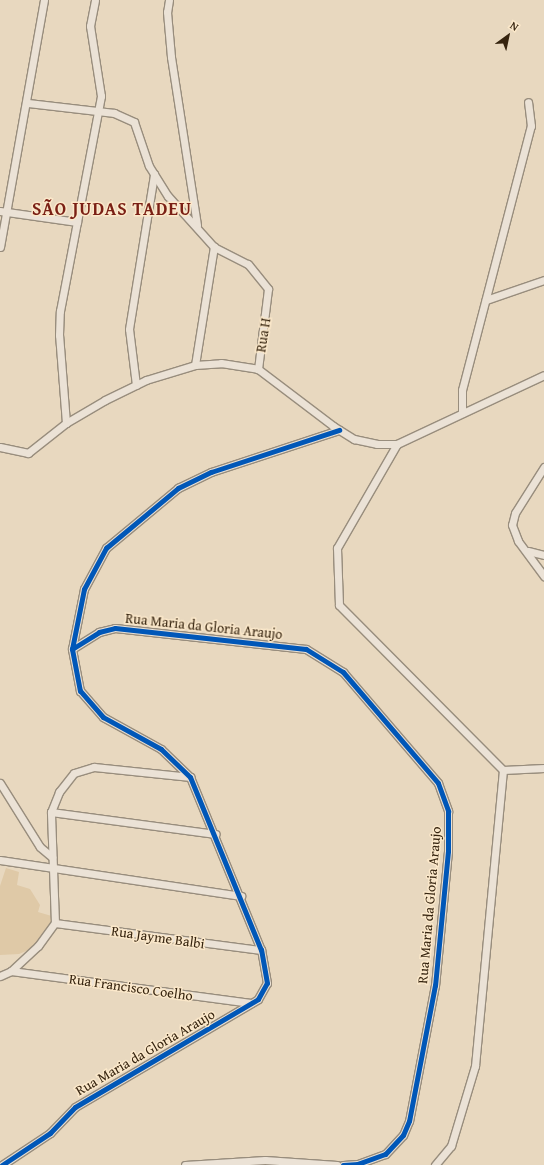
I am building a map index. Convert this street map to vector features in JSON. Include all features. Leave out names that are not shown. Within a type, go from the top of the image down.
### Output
[{"type":"street","points":[[0,247],[2,211],[28,103],[44,0]]},
{"type":"street","points":[[66,423],[59,335],[77,222],[98,111],[100,80],[93,61],[90,26],[95,0]]},
{"type":"street","points":[[169,0],[167,12],[171,57],[197,225]]},
{"type":"street","points":[[462,413],[462,390],[531,126],[528,102]]},
{"type":"street","points":[[28,103],[114,112],[134,122],[154,174],[168,196],[197,225],[214,246],[195,365]]},
{"type":"street","points":[[136,385],[129,329],[154,174]]},
{"type":"street","points":[[2,211],[77,222]]},
{"type":"street","name":"Rua H","points":[[214,246],[254,270],[268,288],[269,302],[258,369]]},
{"type":"street","points":[[486,300],[544,280]]},
{"type":"street","points":[[0,448],[28,453],[66,423],[136,385],[195,365],[221,363],[258,369],[340,430],[362,441],[396,444],[544,375]]},
{"type":"street","points":[[72,649],[84,589],[93,569],[106,548],[145,514],[178,488],[211,472],[340,430]]},
{"type":"street","points":[[396,444],[337,548],[339,605],[503,770],[544,768]]},
{"type":"street","points":[[544,467],[515,513],[512,525],[518,541],[528,551],[544,576]]},
{"type":"street","points":[[528,551],[544,555]]},
{"type":"street","name":"Rua Maria da Gloria Araujo","points":[[2,1165],[50,1133],[76,1106],[251,1003],[264,991],[267,983],[262,950],[216,834],[190,777],[161,749],[90,707],[80,691],[72,649],[99,632],[115,628],[306,649],[343,672],[438,783],[448,811],[448,851],[435,985],[409,1121],[403,1135],[385,1154],[358,1164],[343,1165]]},
{"type":"street","points":[[0,976],[11,972],[38,946],[55,923],[51,812],[65,782],[86,768],[190,777]]},
{"type":"street","points":[[435,1165],[450,1146],[475,1066],[503,770]]},
{"type":"street","points":[[0,783],[40,847],[52,857]]},
{"type":"street","points":[[51,812],[216,834]]},
{"type":"street","points":[[0,860],[52,869],[241,896]]},
{"type":"street","name":"Rua Jayme Balbi","points":[[55,923],[262,950]]},
{"type":"street","name":"Rua Francisco Coelho","points":[[11,972],[251,1003]]},
{"type":"street","points":[[185,1165],[265,1160],[337,1165]]},
{"type":"shaded area","points":[[6,868],[19,872],[17,885],[30,889],[40,905],[38,912],[55,917],[38,946],[19,954],[0,955],[0,886]]},
{"type":"cycle path","points":[[2,1165],[50,1133],[75,1107],[258,999],[267,983],[261,950],[190,777],[161,749],[103,717],[80,691],[72,649],[84,589],[106,548],[178,488],[211,472],[339,430]]},
{"type":"cycle path","points":[[72,649],[99,632],[115,628],[306,649],[343,672],[438,783],[448,811],[448,851],[435,985],[409,1121],[403,1135],[385,1154],[358,1164],[343,1165]]},
{"type":"district","name":"SÃO JUDAS TADEU","points":[[112,209]]}]
